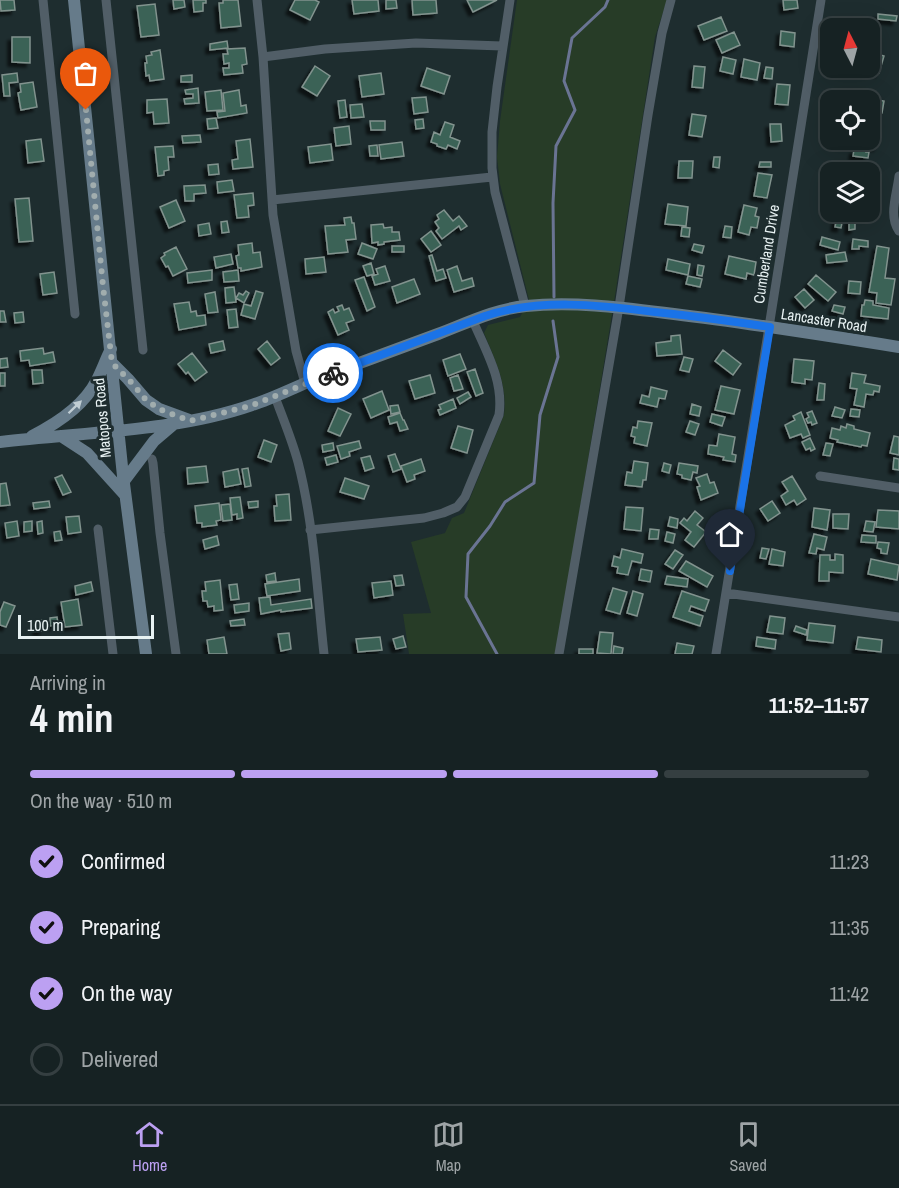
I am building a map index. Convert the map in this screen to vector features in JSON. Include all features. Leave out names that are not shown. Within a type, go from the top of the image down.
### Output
[{"type":"main road","name":"Matopos Road","points":[[74,0],[125,495],[146,654]]},
{"type":"main road","name":"Lancaster Road","points":[[0,442],[118,431],[190,421],[240,409],[473,321],[525,306],[619,307],[899,347]]},
{"type":"main road","points":[[26,439],[68,414],[84,399],[97,380],[111,348]]},
{"type":"main road","points":[[112,363],[146,400],[159,409],[190,421]]},
{"type":"main road","points":[[124,481],[154,441],[175,423]]},
{"type":"main road","points":[[61,436],[87,453],[125,495]]},
{"type":"street","points":[[43,0],[75,314]]},
{"type":"street","points":[[106,0],[142,350]]},
{"type":"street","points":[[257,0],[273,215],[296,351],[305,383]]},
{"type":"street","points":[[510,0],[492,132],[492,177],[525,306]]},
{"type":"street","points":[[559,654],[619,307],[662,33],[671,0]]},
{"type":"street","name":"Cumberland Drive","points":[[716,654],[821,0]]},
{"type":"street","points":[[263,57],[325,49],[416,43],[502,46]]},
{"type":"street","points":[[899,176],[893,217],[899,231]]},
{"type":"street","points":[[272,200],[492,177]]},
{"type":"street","points":[[310,530],[423,518],[443,513],[461,503],[500,408],[496,374],[473,321]]},
{"type":"street","points":[[275,397],[288,430],[304,491],[324,654]]},
{"type":"street","points":[[152,459],[176,654]]},
{"type":"street","points":[[820,476],[899,488]]},
{"type":"street","points":[[98,529],[113,654]]},
{"type":"street","points":[[726,593],[899,617]]},
{"type":"green space","points":[[517,0],[667,0],[655,37],[556,654],[409,654],[403,614],[431,613],[411,542],[445,533],[452,518],[464,513],[504,415],[502,383],[484,333],[488,325],[520,317],[529,300],[500,184],[497,157]]},
{"type":"building","points":[[0,0],[14,0],[15,10],[1,11]]},
{"type":"building","points":[[173,0],[184,0],[185,7],[174,9]]},
{"type":"building","points":[[193,0],[206,0],[206,3],[203,3],[203,11],[194,12]]},
{"type":"building","points":[[223,0],[238,0],[241,26],[221,28],[219,3],[223,3]]},
{"type":"building","points":[[295,0],[319,2],[310,20],[290,10]]},
{"type":"building","points":[[352,0],[378,0],[379,11],[354,14]]},
{"type":"building","points":[[386,0],[396,0],[397,8],[386,9]]},
{"type":"building","points":[[412,0],[436,0],[437,13],[413,15]]},
{"type":"building","points":[[467,0],[497,0],[473,12]]},
{"type":"building","points":[[783,0],[797,0],[798,8],[784,10]]},
{"type":"building","points":[[155,4],[159,35],[141,37],[137,6]]},
{"type":"building","points":[[878,14],[897,16],[896,21],[878,18]]},
{"type":"building","points":[[721,17],[727,31],[704,40],[698,26]]},
{"type":"building","points":[[781,31],[795,33],[794,47],[780,45]]},
{"type":"building","points":[[734,32],[740,45],[722,53],[716,40]]},
{"type":"building","points":[[12,37],[30,37],[30,63],[12,62]]},
{"type":"building","points":[[227,41],[228,48],[210,50],[210,44]]},
{"type":"building","points":[[245,48],[247,64],[242,65],[243,73],[224,75],[223,68],[229,68],[229,63],[224,64],[223,54],[228,54],[227,49]]},
{"type":"building","points":[[160,50],[164,79],[150,81],[149,75],[146,76],[146,56]]},
{"type":"building","points":[[880,55],[884,56],[880,70]]},
{"type":"building","points":[[723,57],[736,60],[733,74],[720,71]]},
{"type":"building","points":[[744,59],[760,63],[757,80],[741,77]]},
{"type":"building","points":[[315,66],[330,76],[317,96],[302,87]]},
{"type":"building","points":[[694,66],[705,67],[703,88],[692,87]]},
{"type":"building","points":[[766,67],[773,68],[772,79],[764,78]]},
{"type":"building","points":[[427,68],[450,76],[444,94],[421,86]]},
{"type":"building","points":[[17,73],[18,82],[9,83],[10,96],[4,96],[2,75]]},
{"type":"building","points":[[381,73],[384,94],[362,97],[359,76]]},
{"type":"building","points":[[192,75],[192,82],[181,82],[181,76]]},
{"type":"building","points":[[33,82],[37,107],[21,110],[18,93],[21,92],[20,84]]},
{"type":"building","points":[[777,84],[790,85],[788,105],[775,104]]},
{"type":"building","points":[[198,88],[199,103],[185,104],[184,99],[193,98],[193,94],[186,94],[185,90]]},
{"type":"building","points":[[221,90],[223,110],[207,111],[205,92]]},
{"type":"building","points":[[239,90],[241,106],[246,105],[247,113],[218,118],[217,112],[225,111],[223,93]]},
{"type":"building","points":[[426,97],[428,112],[414,114],[412,98]]},
{"type":"building","points":[[167,99],[169,123],[154,124],[153,112],[147,113],[147,100]]},
{"type":"building","points":[[345,100],[347,117],[340,118],[338,101]]},
{"type":"building","points":[[880,100],[884,101],[882,113],[880,113]]},
{"type":"building","points":[[362,104],[364,117],[351,118],[350,105]]},
{"type":"building","points":[[692,114],[706,116],[702,137],[689,135]]},
{"type":"building","points":[[216,118],[218,128],[208,129],[207,119]]},
{"type":"building","points":[[423,119],[424,128],[416,129],[415,120]]},
{"type":"building","points":[[370,121],[385,121],[385,130],[371,130]]},
{"type":"building","points":[[445,122],[454,125],[450,137],[460,141],[457,149],[448,145],[446,149],[431,142],[434,132],[440,135]]},
{"type":"building","points":[[770,124],[781,124],[782,141],[771,142]]},
{"type":"building","points":[[349,126],[351,144],[336,146],[334,128]]},
{"type":"building","points":[[200,135],[201,142],[183,143],[182,136]]},
{"type":"building","points":[[41,139],[44,161],[28,163],[26,141]]},
{"type":"building","points":[[250,139],[253,167],[233,169],[232,160],[238,159],[236,141]]},
{"type":"building","points":[[402,142],[404,156],[381,159],[379,145]]},
{"type":"building","points":[[331,144],[333,160],[310,163],[308,147]]},
{"type":"building","points":[[377,145],[378,156],[370,156],[369,146]]},
{"type":"building","points":[[173,146],[174,157],[168,157],[169,170],[164,171],[164,175],[158,176],[155,147]]},
{"type":"building","points":[[854,150],[869,152],[868,158],[853,156]]},
{"type":"building","points":[[714,157],[720,157],[719,168],[713,167]]},
{"type":"building","points":[[679,161],[693,161],[692,178],[678,178]]},
{"type":"building","points":[[760,162],[771,162],[771,167],[759,167]]},
{"type":"building","points":[[218,164],[219,174],[209,175],[208,165]]},
{"type":"building","points":[[758,173],[772,175],[767,198],[754,196]]},
{"type":"building","points":[[232,180],[234,191],[218,193],[217,182]]},
{"type":"building","points":[[205,185],[206,193],[194,194],[194,201],[185,201],[184,186]]},
{"type":"building","points":[[253,193],[254,205],[248,206],[249,217],[237,218],[234,195]]},
{"type":"building","points":[[29,198],[33,241],[19,242],[15,199]]},
{"type":"building","points":[[176,200],[185,221],[169,228],[160,207]]},
{"type":"building","points":[[668,204],[688,207],[686,226],[665,224]]},
{"type":"building","points":[[744,205],[757,208],[755,216],[759,217],[757,228],[751,227],[749,235],[738,232]]},
{"type":"building","points":[[444,210],[453,221],[459,216],[467,226],[461,230],[459,226],[442,239],[436,231],[439,228],[435,222],[439,219],[437,215]]},
{"type":"building","points":[[351,217],[356,239],[346,240],[348,252],[328,254],[325,226],[345,225],[344,218]]},
{"type":"building","points":[[227,221],[229,232],[222,233],[221,222]]},
{"type":"building","points":[[836,222],[842,222],[841,228],[835,227]]},
{"type":"building","points":[[849,222],[855,222],[855,229],[849,230]]},
{"type":"building","points":[[209,223],[211,234],[199,236],[198,225]]},
{"type":"building","points":[[383,224],[384,228],[392,227],[392,232],[399,232],[400,240],[378,245],[378,242],[372,243],[371,225]]},
{"type":"building","points":[[725,226],[732,227],[731,238],[723,237]]},
{"type":"building","points":[[682,227],[690,228],[689,237],[681,236]]},
{"type":"building","points":[[431,231],[441,245],[431,252],[421,239]]},
{"type":"building","points":[[822,237],[840,242],[838,250],[820,245]]},
{"type":"building","points":[[853,239],[868,241],[868,247],[859,246],[859,249],[852,249]]},
{"type":"building","points":[[252,243],[253,253],[260,252],[262,267],[241,271],[241,268],[238,268],[236,256],[239,255],[238,245]]},
{"type":"building","points":[[362,243],[377,249],[373,259],[358,254]]},
{"type":"building","points":[[694,244],[704,246],[702,253],[692,250]]},
{"type":"building","points":[[392,246],[404,246],[404,252],[392,252]]},
{"type":"building","points":[[877,246],[889,248],[885,278],[895,279],[891,305],[876,303],[877,293],[869,292]]},
{"type":"building","points":[[176,247],[187,269],[173,276],[161,258],[165,255],[164,253]]},
{"type":"building","points":[[845,252],[847,261],[827,263],[826,255]]},
{"type":"building","points":[[231,254],[233,264],[216,268],[214,257]]},
{"type":"building","points":[[432,255],[437,271],[443,269],[446,278],[436,281],[429,256]]},
{"type":"building","points":[[729,256],[756,262],[754,275],[747,273],[746,279],[725,274]]},
{"type":"building","points":[[324,257],[326,272],[306,274],[305,259]]},
{"type":"building","points":[[668,259],[690,264],[688,275],[666,270]]},
{"type":"building","points":[[371,263],[374,274],[367,276],[363,266]]},
{"type":"building","points":[[698,265],[704,266],[702,276],[697,275]]},
{"type":"building","points":[[385,266],[390,281],[375,285],[372,276],[378,274],[376,269]]},
{"type":"building","points":[[457,266],[462,281],[472,278],[474,286],[454,292],[447,270]]},
{"type":"building","points":[[212,270],[212,280],[188,283],[187,273]]},
{"type":"building","points":[[238,270],[239,281],[224,282],[223,272]]},
{"type":"building","points":[[54,272],[57,293],[43,295],[40,274]]},
{"type":"building","points":[[816,275],[836,292],[828,301],[808,284]]},
{"type":"building","points":[[688,276],[702,279],[700,287],[686,284]]},
{"type":"building","points":[[364,277],[375,307],[367,311],[355,280]]},
{"type":"building","points":[[414,279],[420,294],[397,303],[392,287]]},
{"type":"building","points":[[849,281],[861,282],[860,294],[848,293]]},
{"type":"building","points":[[234,287],[236,302],[226,303],[225,288]]},
{"type":"building","points":[[804,289],[814,300],[805,308],[795,297]]},
{"type":"building","points":[[246,291],[249,293],[244,303],[236,298],[239,293],[243,295]]},
{"type":"building","points":[[256,291],[263,293],[255,319],[241,315],[244,304],[251,306]]},
{"type":"building","points":[[215,292],[218,312],[208,313],[205,294]]},
{"type":"building","points":[[865,300],[873,301],[873,305],[889,308],[888,319],[861,316]]},
{"type":"building","points":[[189,302],[191,312],[196,311],[197,316],[205,315],[206,325],[179,330],[174,304]]},
{"type":"building","points":[[342,305],[344,310],[349,308],[354,320],[346,323],[349,330],[338,335],[328,312],[333,309],[335,313],[339,311],[337,307]]},
{"type":"building","points":[[834,305],[845,307],[843,314],[832,311]]},
{"type":"building","points":[[236,309],[238,327],[229,328],[227,310]]},
{"type":"building","points":[[0,311],[4,311],[6,322],[0,322]]},
{"type":"building","points":[[23,312],[24,322],[15,323],[14,313]]},
{"type":"building","points":[[680,335],[682,354],[657,356],[656,343],[671,341],[671,336]]},
{"type":"building","points":[[223,341],[225,350],[211,353],[209,344]]},
{"type":"building","points":[[267,341],[280,358],[271,365],[258,349]]},
{"type":"building","points":[[43,348],[44,354],[53,352],[55,362],[30,366],[29,360],[21,361],[20,351]]},
{"type":"building","points":[[723,350],[741,364],[733,375],[715,361]]},
{"type":"building","points":[[192,353],[207,372],[195,381],[178,364]]},
{"type":"building","points":[[460,354],[466,369],[448,376],[443,360]]},
{"type":"building","points":[[684,357],[693,359],[689,372],[680,370]]},
{"type":"building","points":[[7,358],[8,367],[0,368],[0,359]]},
{"type":"building","points":[[794,359],[814,361],[812,380],[805,379],[805,384],[792,382]]},
{"type":"building","points":[[475,369],[483,393],[476,396],[467,372]]},
{"type":"building","points":[[32,370],[42,370],[43,383],[33,384]]},
{"type":"building","points":[[0,373],[5,373],[5,386],[0,386]]},
{"type":"building","points":[[852,373],[866,375],[864,383],[880,386],[879,392],[874,391],[873,395],[866,394],[864,407],[854,405],[857,389],[850,388]]},
{"type":"building","points":[[430,375],[435,393],[415,399],[409,381]]},
{"type":"building","points":[[458,375],[463,389],[454,391],[450,378]]},
{"type":"building","points":[[819,383],[825,384],[824,400],[817,400]]},
{"type":"building","points":[[721,386],[740,390],[734,414],[715,410]]},
{"type":"building","points":[[651,387],[667,391],[665,399],[659,398],[657,407],[640,403],[642,395],[649,397]]},
{"type":"building","points":[[382,391],[389,410],[371,418],[363,399]]},
{"type":"building","points":[[468,392],[471,397],[460,404],[457,398]]},
{"type":"building","points":[[453,399],[456,408],[440,415],[439,405]]},
{"type":"building","points":[[692,404],[701,407],[699,416],[690,414]]},
{"type":"building","points":[[398,405],[400,412],[391,414],[390,406]]},
{"type":"building","points":[[835,407],[845,410],[842,418],[832,416]]},
{"type":"building","points":[[338,408],[351,414],[340,436],[328,431]]},
{"type":"building","points":[[851,409],[860,410],[859,417],[850,416]]},
{"type":"building","points":[[812,411],[817,423],[812,425],[806,419],[809,417],[807,413]]},
{"type":"building","points":[[801,412],[810,435],[803,438],[801,434],[790,438],[785,425],[795,420],[793,416]]},
{"type":"building","points":[[400,413],[408,429],[400,431],[397,422],[390,424],[388,417]]},
{"type":"building","points":[[712,414],[725,417],[722,426],[710,422]]},
{"type":"building","points":[[638,421],[652,423],[647,446],[634,443],[635,437],[631,436],[633,427],[637,428]]},
{"type":"building","points":[[690,421],[699,424],[695,435],[686,432]]},
{"type":"building","points":[[847,424],[854,426],[854,429],[870,433],[867,446],[837,442],[838,440],[830,438],[832,428],[840,430],[841,426],[846,428]]},
{"type":"building","points":[[458,426],[473,430],[467,453],[451,448]]},
{"type":"building","points":[[719,434],[735,437],[732,454],[736,455],[735,462],[708,454],[709,445],[717,446]]},
{"type":"building","points":[[894,436],[899,437],[899,455],[890,453]]},
{"type":"building","points":[[810,438],[815,449],[811,451],[810,448],[806,450],[802,442]]},
{"type":"building","points":[[264,440],[277,445],[271,462],[258,457]]},
{"type":"building","points":[[359,441],[361,448],[349,452],[350,456],[341,459],[337,446]]},
{"type":"building","points":[[333,443],[334,450],[323,452],[322,445]]},
{"type":"building","points":[[826,443],[833,444],[830,456],[823,455]]},
{"type":"building","points":[[395,454],[401,469],[393,472],[388,456]]},
{"type":"building","points":[[336,455],[338,462],[327,465],[325,458]]},
{"type":"building","points":[[370,456],[374,468],[365,471],[361,458]]},
{"type":"building","points":[[894,458],[899,459],[899,470],[893,469]]},
{"type":"building","points":[[421,459],[425,471],[414,475],[415,479],[407,482],[401,466]]},
{"type":"building","points":[[634,461],[648,463],[646,480],[643,480],[642,487],[625,485],[627,472],[632,473]]},
{"type":"building","points":[[664,463],[671,465],[669,473],[662,471]]},
{"type":"building","points":[[679,463],[698,466],[697,473],[693,472],[691,480],[677,474]]},
{"type":"building","points":[[206,466],[208,482],[188,484],[187,468]]},
{"type":"building","points":[[248,468],[251,486],[245,487],[242,469]]},
{"type":"building","points":[[238,469],[241,484],[225,487],[223,472]]},
{"type":"building","points":[[707,474],[710,483],[714,482],[718,493],[701,500],[697,487],[700,486],[696,478]]},
{"type":"building","points":[[62,475],[71,492],[63,495],[55,478]]},
{"type":"building","points":[[792,476],[806,499],[797,505],[794,500],[786,505],[781,496],[788,491],[782,482]]},
{"type":"building","points":[[345,478],[369,486],[364,499],[340,492]]},
{"type":"building","points":[[6,483],[10,505],[0,506],[0,484]]},
{"type":"building","points":[[289,494],[291,520],[275,521],[276,495]]},
{"type":"building","points":[[240,497],[243,518],[237,519],[237,514],[232,515],[230,498]]},
{"type":"building","points":[[49,501],[50,507],[34,509],[33,503]]},
{"type":"building","points":[[258,501],[258,507],[249,508],[248,502]]},
{"type":"building","points":[[772,501],[780,513],[768,521],[760,509]]},
{"type":"building","points":[[219,503],[221,520],[216,521],[217,525],[202,527],[202,523],[197,523],[195,506]]},
{"type":"building","points":[[230,504],[232,520],[223,521],[221,505]]},
{"type":"building","points":[[626,507],[643,508],[641,531],[624,529]]},
{"type":"building","points":[[814,508],[830,510],[827,530],[812,527]]},
{"type":"building","points":[[878,510],[899,511],[899,529],[876,527]]},
{"type":"building","points":[[695,511],[703,518],[697,525],[706,532],[694,547],[685,540],[691,532],[680,523],[684,518],[687,521]]},
{"type":"building","points":[[833,514],[849,514],[848,529],[833,528]]},
{"type":"building","points":[[79,516],[81,532],[68,534],[66,517]]},
{"type":"building","points":[[670,517],[678,519],[677,528],[668,526]]},
{"type":"building","points":[[17,521],[19,536],[7,538],[5,523]]},
{"type":"building","points":[[32,521],[32,531],[24,532],[24,522]]},
{"type":"building","points":[[42,521],[43,533],[38,534],[37,522]]},
{"type":"building","points":[[866,521],[875,522],[873,532],[864,531]]},
{"type":"building","points":[[650,529],[659,530],[658,539],[649,539]]},
{"type":"building","points":[[60,531],[62,540],[55,541],[54,532]]},
{"type":"building","points":[[667,532],[675,534],[673,543],[665,541]]},
{"type":"building","points":[[814,534],[827,537],[824,550],[817,548],[816,554],[809,553]]},
{"type":"building","points":[[862,535],[876,536],[876,543],[861,542]]},
{"type":"building","points":[[217,536],[219,545],[205,549],[203,540]]},
{"type":"building","points":[[878,542],[889,543],[887,554],[881,553],[881,549],[877,548]]},
{"type":"building","points":[[762,548],[769,549],[766,559],[760,558]]},
{"type":"building","points":[[622,549],[643,554],[641,563],[632,561],[628,575],[617,573],[618,567],[612,566],[614,556],[620,558]]},
{"type":"building","points":[[772,549],[785,552],[783,566],[769,564]]},
{"type":"building","points":[[675,550],[683,555],[673,569],[665,564]]},
{"type":"building","points":[[835,554],[843,555],[843,573],[829,572],[829,581],[819,581],[820,555],[830,555],[830,560],[835,560]]},
{"type":"building","points":[[871,559],[899,565],[897,580],[868,574]]},
{"type":"building","points":[[686,561],[713,576],[707,587],[679,571]]},
{"type":"building","points":[[641,569],[652,571],[650,582],[639,580]]},
{"type":"building","points":[[275,573],[276,581],[267,582],[266,575]]},
{"type":"building","points":[[402,575],[404,585],[396,586],[394,576]]},
{"type":"building","points":[[667,576],[688,579],[687,587],[665,584]]},
{"type":"building","points":[[299,579],[300,591],[267,596],[265,584]]},
{"type":"building","points":[[220,580],[223,610],[214,611],[214,606],[208,607],[207,601],[203,601],[202,591],[206,591],[205,582]]},
{"type":"building","points":[[391,581],[393,595],[374,598],[372,583]]},
{"type":"building","points":[[91,582],[93,591],[76,595],[75,586]]},
{"type":"building","points":[[237,584],[239,599],[231,600],[229,585]]},
{"type":"building","points":[[613,588],[627,592],[620,614],[606,610]]},
{"type":"building","points":[[633,591],[643,594],[637,616],[627,613]]},
{"type":"building","points":[[682,591],[709,600],[705,611],[691,606],[689,611],[703,616],[700,626],[673,617]]},
{"type":"building","points":[[270,597],[271,605],[311,599],[312,608],[261,614],[259,598]]},
{"type":"building","points":[[78,599],[82,625],[65,627],[61,602]]},
{"type":"building","points":[[4,602],[15,606],[6,627],[0,625],[0,612]]},
{"type":"building","points":[[249,603],[249,611],[235,613],[234,605]]},
{"type":"building","points":[[770,616],[785,618],[783,634],[767,632]]},
{"type":"building","points":[[57,617],[58,625],[50,626],[50,618]]},
{"type":"building","points":[[244,619],[245,625],[231,626],[230,621]]},
{"type":"building","points":[[43,620],[43,631],[37,631],[37,621]]},
{"type":"building","points":[[809,623],[835,626],[833,643],[807,640]]},
{"type":"building","points":[[796,626],[807,630],[806,635],[794,631]]},
{"type":"building","points":[[600,632],[613,633],[611,654],[597,653]]},
{"type":"building","points":[[289,633],[291,649],[281,651],[278,634]]},
{"type":"building","points":[[403,636],[406,647],[396,649],[393,639]]},
{"type":"building","points":[[224,637],[227,654],[209,654],[207,640]]},
{"type":"building","points":[[380,637],[382,650],[358,652],[356,639]]},
{"type":"building","points":[[757,637],[776,640],[775,649],[756,646]]},
{"type":"building","points":[[858,637],[882,640],[881,652],[856,649]]},
{"type":"building","points":[[677,643],[694,646],[692,654],[675,654]]},
{"type":"building","points":[[614,646],[623,648],[622,654],[613,654]]},
{"type":"building","points":[[579,649],[593,649],[593,654],[579,654]]},
{"type":"waterway","points":[[554,297],[553,203],[556,146],[575,110],[564,81],[572,38],[605,7],[608,0]]},
{"type":"waterway","points":[[497,654],[466,597],[468,554],[505,502],[534,483],[540,415],[558,357],[553,321]]},
{"type":"way so far","points":[[86,110],[112,363],[141,395],[159,409],[190,421],[250,406],[333,373]]},
{"type":"route","points":[[333,373],[485,316],[525,306],[619,307],[770,327],[730,571]]}]
